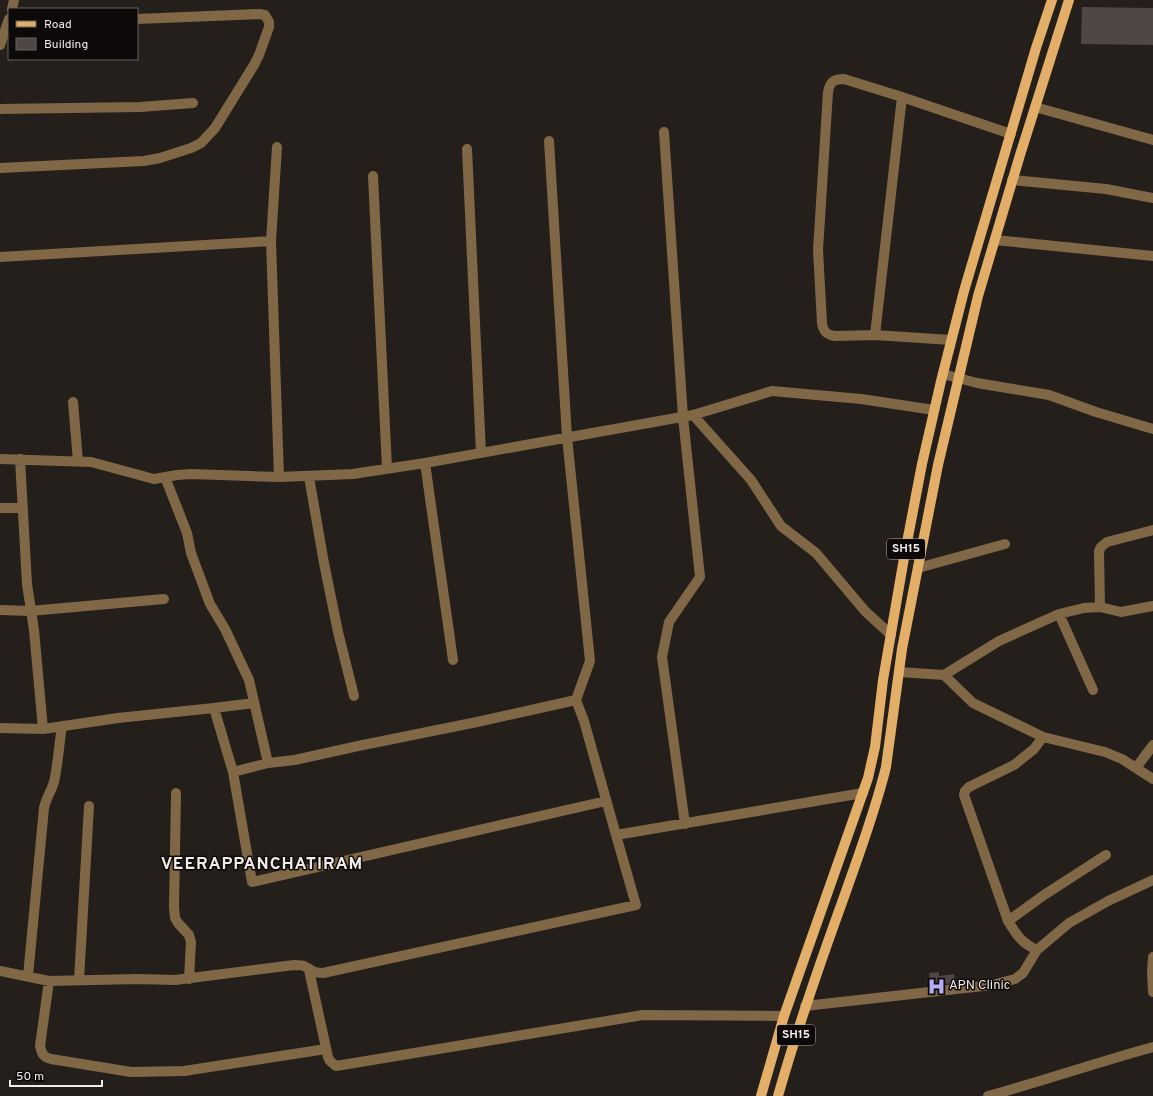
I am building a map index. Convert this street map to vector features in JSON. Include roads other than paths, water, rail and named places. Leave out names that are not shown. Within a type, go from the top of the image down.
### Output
[{"type":"main road","name":"SH15","points":[[761,1096],[784,1016],[868,778],[875,747],[883,680],[922,464],[942,374],[964,291],[1036,48],[1052,0]]},
{"type":"main road","name":"SH15","points":[[778,1096],[805,1006],[871,820],[882,784],[886,767],[902,648],[938,465],[978,296],[1012,180],[1069,0]]},
{"type":"street","points":[[0,168],[144,161],[180,152],[201,143],[215,128],[232,98],[254,65],[267,32],[269,22],[265,15],[255,14],[138,19]]},
{"type":"street","points":[[0,45],[8,23]]},
{"type":"street","points":[[951,340],[875,335],[834,336],[828,335],[823,328],[818,250],[828,92],[830,85],[833,80],[844,79],[1011,134]]},
{"type":"street","points":[[875,335],[902,97]]},
{"type":"street","points":[[0,109],[140,107],[193,103]]},
{"type":"street","points":[[1035,108],[1153,140]]},
{"type":"street","points":[[664,132],[700,577],[669,622],[662,657],[684,824]]},
{"type":"street","points":[[0,971],[48,981],[138,979],[175,980],[294,965],[304,966],[316,973],[323,973],[636,905],[584,722],[576,700],[590,661],[567,437],[549,141]]},
{"type":"street","points":[[277,147],[272,241],[280,478]]},
{"type":"street","points":[[467,149],[481,453]]},
{"type":"street","points":[[373,176],[387,468]]},
{"type":"street","points":[[1012,180],[1106,189],[1153,198]]},
{"type":"street","points":[[995,240],[1153,256]]},
{"type":"street","points":[[0,257],[272,241]]},
{"type":"street","points":[[942,374],[977,383],[1049,395],[1096,412],[1153,429]]},
{"type":"street","points":[[0,459],[91,462],[154,479],[191,474],[280,478],[309,477],[353,474],[425,463],[688,416],[772,391],[861,399],[934,410]]},
{"type":"street","points":[[73,402],[78,461]]},
{"type":"street","points":[[688,416],[751,480],[781,526],[816,553],[865,611],[891,635]]},
{"type":"street","points":[[20,459],[30,611],[34,630],[43,729]]},
{"type":"street","points":[[425,463],[453,660]]},
{"type":"street","points":[[165,477],[187,533],[191,553],[210,604],[225,629],[249,680],[268,764]]},
{"type":"street","points":[[309,477],[338,632],[354,696]]},
{"type":"street","points":[[0,508],[23,508]]},
{"type":"street","points":[[1100,607],[1100,547],[1107,542],[1153,530]]},
{"type":"street","points":[[918,568],[1005,544]]},
{"type":"street","points":[[0,610],[30,611],[164,599]]},
{"type":"street","points":[[899,672],[944,675],[999,641],[1059,614],[1084,608],[1100,607],[1121,612],[1153,606]]},
{"type":"street","points":[[1059,614],[1093,690]]},
{"type":"street","points":[[944,675],[973,703],[1043,737],[1105,752],[1122,759],[1153,779]]},
{"type":"street","points":[[233,772],[576,700]]},
{"type":"street","points":[[0,728],[43,729],[118,718],[254,703]]},
{"type":"street","points":[[214,708],[233,772],[252,882],[606,802]]},
{"type":"street","points":[[28,976],[44,808],[46,799],[51,792],[54,781],[62,726]]},
{"type":"street","points":[[1037,950],[1026,945],[1018,938],[1008,921],[964,795],[965,791],[969,787],[1014,765],[1034,749],[1043,737]]},
{"type":"street","points":[[1136,768],[1153,745]]},
{"type":"street","points":[[176,793],[174,907],[175,918],[189,935],[191,942],[189,978]]},
{"type":"street","points":[[616,835],[863,793]]},
{"type":"street","points":[[79,980],[89,806]]},
{"type":"street","points":[[1008,921],[1044,894],[1106,855]]},
{"type":"street","points":[[805,1006],[1003,983],[1015,979],[1023,974],[1037,950],[1069,923],[1108,901],[1153,880],[1153,877]]},
{"type":"street","points":[[1153,957],[1153,992]]},
{"type":"street","points":[[309,970],[326,1049],[330,1061],[336,1066],[643,1015],[784,1016]]},
{"type":"street","points":[[48,981],[40,1046],[42,1054],[51,1059],[131,1072],[184,1071],[326,1049]]},
{"type":"street","points":[[988,1096],[1153,1047]]},
{"type":"place","name":"APN Clinic","points":[[936,986]]},
{"type":"district","name":"VEERAPPANCHATIRAM","points":[[262,865]]}]
